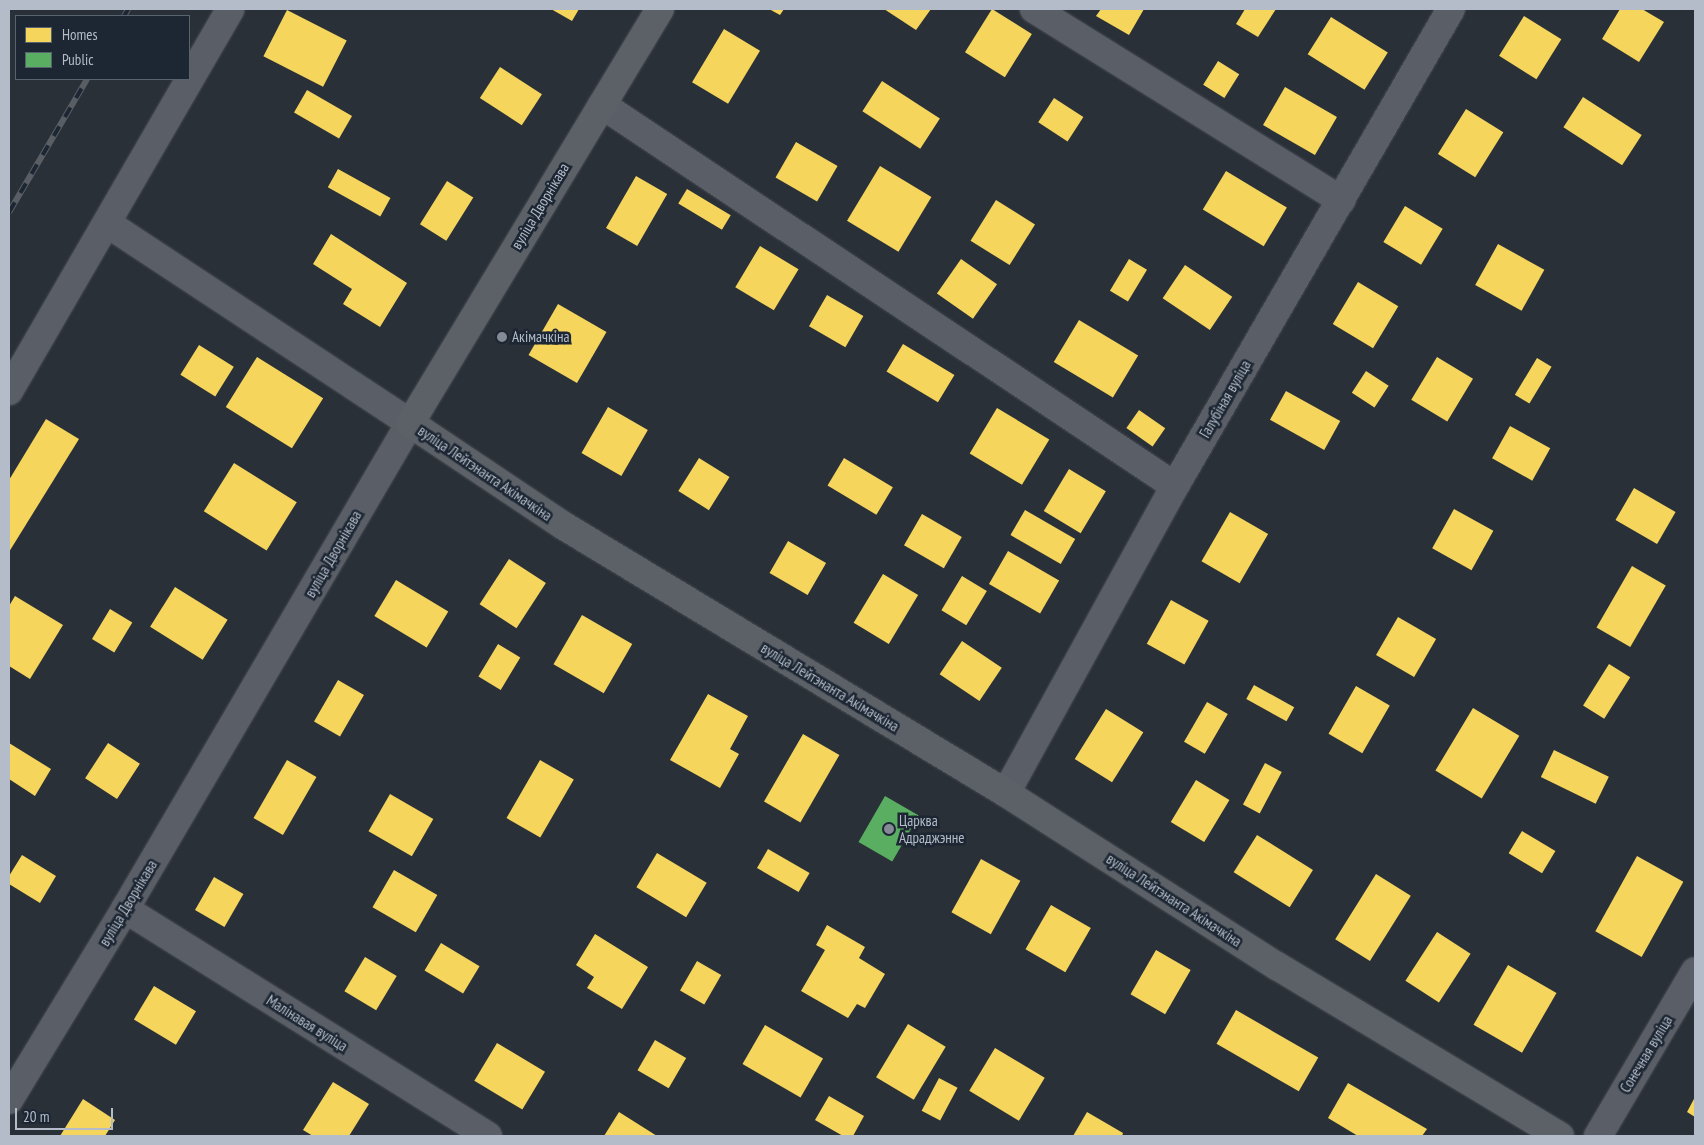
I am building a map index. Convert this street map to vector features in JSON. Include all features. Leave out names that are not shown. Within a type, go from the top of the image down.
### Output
[{"type":"main road","name":"вуліца Дворнікава","points":[[410,423],[660,9]]},
{"type":"main road","name":"вуліца Лейтэнанта Акімачкіна","points":[[410,423],[564,526],[1006,793],[1277,966],[1560,1136]]},
{"type":"street","points":[[190,79],[230,9]]},
{"type":"street","points":[[1034,9],[1340,200]]},
{"type":"street","name":"Галубіная вуліца","points":[[1006,793],[1175,486],[1452,9]]},
{"type":"street","points":[[9,391],[108,224],[190,80]]},
{"type":"street","points":[[602,105],[1175,486]]},
{"type":"street","name":"вуліца Лейтэнанта Акімачкіна","points":[[108,224],[410,423]]},
{"type":"street","name":"вуліца Дворнікава","points":[[9,1100],[125,909],[410,423]]},
{"type":"street","name":"Малінавая вуліца","points":[[125,909],[488,1136]]},
{"type":"street","name":"Сонечная вуліца","points":[[1598,1136],[1695,971]]},
{"type":"building: Homes","points":[[551,9],[579,9],[572,21]]},
{"type":"building: Homes","points":[[769,9],[784,9],[780,15]]},
{"type":"building: Homes","points":[[884,9],[931,9],[916,30]]},
{"type":"building: Homes","points":[[992,9],[1032,34],[1005,77],[965,52]]},
{"type":"building: Homes","points":[[1101,9],[1144,9],[1129,35],[1096,16]]},
{"type":"building: Homes","points":[[1245,9],[1276,9],[1258,37],[1236,24]]},
{"type":"building: Homes","points":[[1620,9],[1642,9],[1664,22],[1639,62],[1602,39]]},
{"type":"building: Homes","points":[[287,10],[347,40],[323,87],[263,56]]},
{"type":"building: Homes","points":[[1524,16],[1561,39],[1536,79],[1499,56]]},
{"type":"building: Homes","points":[[1331,17],[1388,53],[1365,90],[1308,54]]},
{"type":"building: Homes","points":[[724,29],[760,51],[728,104],[692,82]]},
{"type":"building: Homes","points":[[1218,61],[1239,74],[1224,98],[1203,85]]},
{"type":"building: Homes","points":[[500,67],[542,94],[522,125],[480,98]]},
{"type":"building: Homes","points":[[882,81],[940,119],[920,149],[862,111]]},
{"type":"building: Homes","points":[[1285,87],[1337,117],[1315,155],[1263,125]]},
{"type":"building: Homes","points":[[307,90],[352,116],[339,139],[294,113]]},
{"type":"building: Homes","points":[[1583,97],[1642,135],[1622,165],[1563,127]]},
{"type":"building: Homes","points":[[1054,98],[1083,117],[1068,141],[1038,122]]},
{"type":"building: Homes","points":[[1466,109],[1503,132],[1475,177],[1438,154]]},
{"type":"building: Homes","points":[[796,142],[838,166],[817,202],[776,178]]},
{"type":"building: Homes","points":[[880,166],[931,197],[898,252],[847,221]]},
{"type":"building: Homes","points":[[338,169],[390,198],[380,216],[328,187]]},
{"type":"building: Homes","points":[[1226,171],[1287,208],[1264,246],[1203,210]]},
{"type":"building: Homes","points":[[636,176],[667,194],[637,246],[606,228]]},
{"type":"building: Homes","points":[[447,181],[473,197],[446,241],[420,224]]},
{"type":"building: Homes","points":[[687,189],[731,215],[722,230],[678,204]]},
{"type":"building: Homes","points":[[996,200],[1035,224],[1010,265],[971,241]]},
{"type":"building: Homes","points":[[1405,206],[1443,229],[1421,265],[1383,242]]},
{"type":"building: Homes","points":[[331,234],[407,283],[380,327],[343,304],[352,289],[313,264]]},
{"type":"building: Homes","points":[[1498,244],[1544,270],[1522,311],[1475,285]]},
{"type":"building: Homes","points":[[760,246],[799,269],[774,310],[735,287]]},
{"type":"building: Homes","points":[[961,259],[997,284],[973,319],[937,293]]},
{"type":"building: Homes","points":[[1129,259],[1147,270],[1128,302],[1110,291]]},
{"type":"building: Homes","points":[[1185,265],[1232,297],[1210,330],[1163,298]]},
{"type":"building: Homes","points":[[1358,282],[1398,306],[1373,348],[1333,324]]},
{"type":"building: Homes","points":[[827,295],[863,316],[845,347],[809,326]]},
{"type":"building: Homes","points":[[558,304],[606,332],[577,383],[528,355]]},
{"type":"building: Homes","points":[[1079,320],[1138,356],[1113,398],[1054,362]]},
{"type":"building: Homes","points":[[903,344],[954,375],[938,402],[887,371]]},
{"type":"building: Homes","points":[[199,345],[234,367],[215,396],[180,375]]},
{"type":"building: Homes","points":[[257,357],[323,398],[292,448],[226,407]]},
{"type":"building: Homes","points":[[1437,357],[1473,379],[1447,421],[1411,400]]},
{"type":"building: Homes","points":[[1537,358],[1552,367],[1529,404],[1515,395]]},
{"type":"building: Homes","points":[[1366,371],[1389,386],[1374,408],[1352,393]]},
{"type":"building: Homes","points":[[1286,391],[1340,421],[1324,450],[1270,420]]},
{"type":"building: Homes","points":[[608,407],[648,430],[621,476],[582,453]]},
{"type":"building: Homes","points":[[997,408],[1049,439],[1022,485],[970,453]]},
{"type":"building: Homes","points":[[1139,410],[1165,428],[1153,446],[1126,428]]},
{"type":"building: Homes","points":[[46,419],[79,439],[9,552],[9,480]]},
{"type":"building: Homes","points":[[1510,426],[1550,448],[1532,481],[1492,458]]},
{"type":"building: Homes","points":[[699,458],[730,477],[709,510],[678,491]]},
{"type":"building: Homes","points":[[844,458],[893,487],[876,515],[828,485]]},
{"type":"building: Homes","points":[[234,463],[297,502],[267,551],[204,511]]},
{"type":"building: Homes","points":[[1069,469],[1106,491],[1081,533],[1044,511]]},
{"type":"building: Homes","points":[[1634,488],[1676,512],[1657,544],[1616,520]]},
{"type":"building: Homes","points":[[1454,509],[1493,531],[1472,570],[1432,548]]},
{"type":"building: Homes","points":[[1025,510],[1075,539],[1061,564],[1010,535]]},
{"type":"building: Homes","points":[[1230,512],[1268,534],[1240,583],[1202,561]]},
{"type":"building: Homes","points":[[922,514],[962,537],[944,568],[904,545]]},
{"type":"building: Homes","points":[[788,541],[826,563],[808,595],[770,573]]},
{"type":"building: Homes","points":[[1008,551],[1059,580],[1040,613],[989,584]]},
{"type":"building: Homes","points":[[509,559],[546,583],[516,628],[480,604]]},
{"type":"building: Homes","points":[[1632,566],[1666,586],[1630,647],[1596,627]]},
{"type":"building: Homes","points":[[883,574],[918,595],[889,644],[854,623]]},
{"type":"building: Homes","points":[[962,576],[987,591],[966,625],[941,610]]},
{"type":"building: Homes","points":[[396,580],[448,611],[427,647],[374,616]]},
{"type":"building: Homes","points":[[175,587],[228,620],[203,660],[150,627]]},
{"type":"building: Homes","points":[[15,596],[63,625],[30,679],[9,666],[9,606]]},
{"type":"building: Homes","points":[[1171,600],[1209,621],[1184,665],[1147,644]]},
{"type":"building: Homes","points":[[110,609],[132,622],[114,652],[92,639]]},
{"type":"building: Homes","points":[[582,615],[632,644],[604,693],[554,664]]},
{"type":"building: Homes","points":[[1398,617],[1436,639],[1414,677],[1376,655]]},
{"type":"building: Homes","points":[[962,641],[1002,668],[979,701],[940,674]]},
{"type":"building: Homes","points":[[498,644],[520,657],[501,690],[478,677]]},
{"type":"building: Homes","points":[[1609,664],[1630,677],[1604,719],[1583,706]]},
{"type":"building: Homes","points":[[338,680],[364,695],[340,737],[314,722]]},
{"type":"building: Homes","points":[[1254,685],[1294,707],[1286,721],[1246,699]]},
{"type":"building: Homes","points":[[1356,686],[1390,706],[1362,753],[1328,734]]},
{"type":"building: Homes","points":[[708,694],[748,716],[730,749],[739,754],[720,788],[670,760]]},
{"type":"building: Homes","points":[[1207,702],[1228,714],[1205,754],[1184,742]]},
{"type":"building: Homes","points":[[1473,708],[1519,736],[1482,798],[1435,771]]},
{"type":"building: Homes","points":[[1106,709],[1143,732],[1112,782],[1075,759]]},
{"type":"building: Homes","points":[[803,734],[839,755],[800,823],[764,802]]},
{"type":"building: Homes","points":[[9,743],[51,769],[35,796],[9,779]]},
{"type":"building: Homes","points":[[108,743],[140,764],[117,799],[85,778]]},
{"type":"building: Homes","points":[[1554,750],[1609,777],[1596,804],[1541,777]]},
{"type":"building: Homes","points":[[287,760],[316,777],[283,835],[254,818]]},
{"type":"building: Homes","points":[[540,760],[574,780],[540,838],[506,818]]},
{"type":"building: Homes","points":[[1265,763],[1282,772],[1260,813],[1243,804]]},
{"type":"building: Homes","points":[[1196,780],[1229,800],[1204,842],[1171,822]]},
{"type":"building: Homes","points":[[390,794],[433,819],[412,856],[368,831]]},
{"type":"building: Homes","points":[[1522,831],[1555,851],[1542,873],[1509,853]]},
{"type":"building: Homes","points":[[1257,835],[1313,870],[1290,907],[1234,872]]},
{"type":"building: Homes","points":[[768,849],[810,873],[799,892],[757,868]]},
{"type":"building: Homes","points":[[657,853],[707,883],[686,917],[636,887]]},
{"type":"building: Homes","points":[[22,855],[56,876],[40,903],[9,884],[9,876]]},
{"type":"building: Homes","points":[[1637,856],[1683,882],[1642,957],[1595,931]]},
{"type":"building: Homes","points":[[981,859],[1020,881],[991,934],[951,912]]},
{"type":"building: Homes","points":[[394,870],[437,895],[416,932],[372,907]]},
{"type":"building: Homes","points":[[1376,874],[1411,896],[1370,961],[1335,939]]},
{"type":"building: Homes","points":[[214,877],[243,894],[224,927],[195,910]]},
{"type":"building: Homes","points":[[1051,905],[1091,928],[1065,972],[1026,949]]},
{"type":"building: Homes","points":[[827,925],[865,947],[859,958],[885,974],[865,1008],[857,1004],[848,1018],[801,991],[825,950],[816,945]]},
{"type":"building: Homes","points":[[1437,932],[1471,954],[1439,1002],[1405,981]]},
{"type":"building: Homes","points":[[595,934],[648,967],[622,1009],[587,988],[594,977],[576,965]]},
{"type":"building: Homes","points":[[441,943],[480,966],[463,994],[425,970]]},
{"type":"building: Homes","points":[[1156,950],[1191,970],[1165,1014],[1130,994]]},
{"type":"building: Homes","points":[[365,957],[397,976],[376,1010],[344,991]]},
{"type":"building: Homes","points":[[697,961],[721,975],[704,1004],[680,990]]},
{"type":"building: Homes","points":[[1508,965],[1556,993],[1522,1053],[1474,1025]]},
{"type":"building: Homes","points":[[154,986],[196,1011],[176,1045],[134,1019]]},
{"type":"building: Homes","points":[[1236,1010],[1318,1058],[1299,1091],[1216,1044]]},
{"type":"building: Homes","points":[[908,1024],[946,1047],[914,1100],[876,1077]]},
{"type":"building: Homes","points":[[765,1025],[823,1058],[801,1097],[742,1064]]},
{"type":"building: Homes","points":[[655,1040],[686,1058],[669,1088],[638,1070]]},
{"type":"building: Homes","points":[[497,1043],[545,1072],[522,1110],[474,1081]]},
{"type":"building: Homes","points":[[995,1048],[1045,1078],[1019,1121],[969,1091]]},
{"type":"building: Homes","points":[[939,1078],[958,1088],[940,1121],[922,1111]]},
{"type":"building: Homes","points":[[333,1082],[369,1104],[349,1136],[313,1136],[303,1130]]},
{"type":"building: Homes","points":[[1348,1083],[1427,1129],[1422,1136],[1358,1136],[1328,1118]]},
{"type":"building: Homes","points":[[829,1096],[864,1116],[853,1136],[843,1136],[815,1120]]},
{"type":"building: Homes","points":[[1695,1097],[1695,1117],[1687,1112]]},
{"type":"building: Homes","points":[[83,1099],[115,1120],[105,1136],[60,1136]]},
{"type":"building: Homes","points":[[619,1112],[657,1136],[604,1136]]},
{"type":"building: Homes","points":[[1087,1112],[1123,1133],[1122,1136],[1073,1136]]},
{"type":"building: Public","name":"Царква Адраджэнне","points":[[885,796],[919,816],[892,861],[858,842]]},
{"type":"railway","points":[[125,15],[128,9]]},
{"type":"railway","points":[[9,212],[86,80]]},
{"type":"place","name":"Акімачкіна","points":[[502,337]]},
{"type":"place","name":"Царква Адраджэнне","points":[[889,829]]}]
